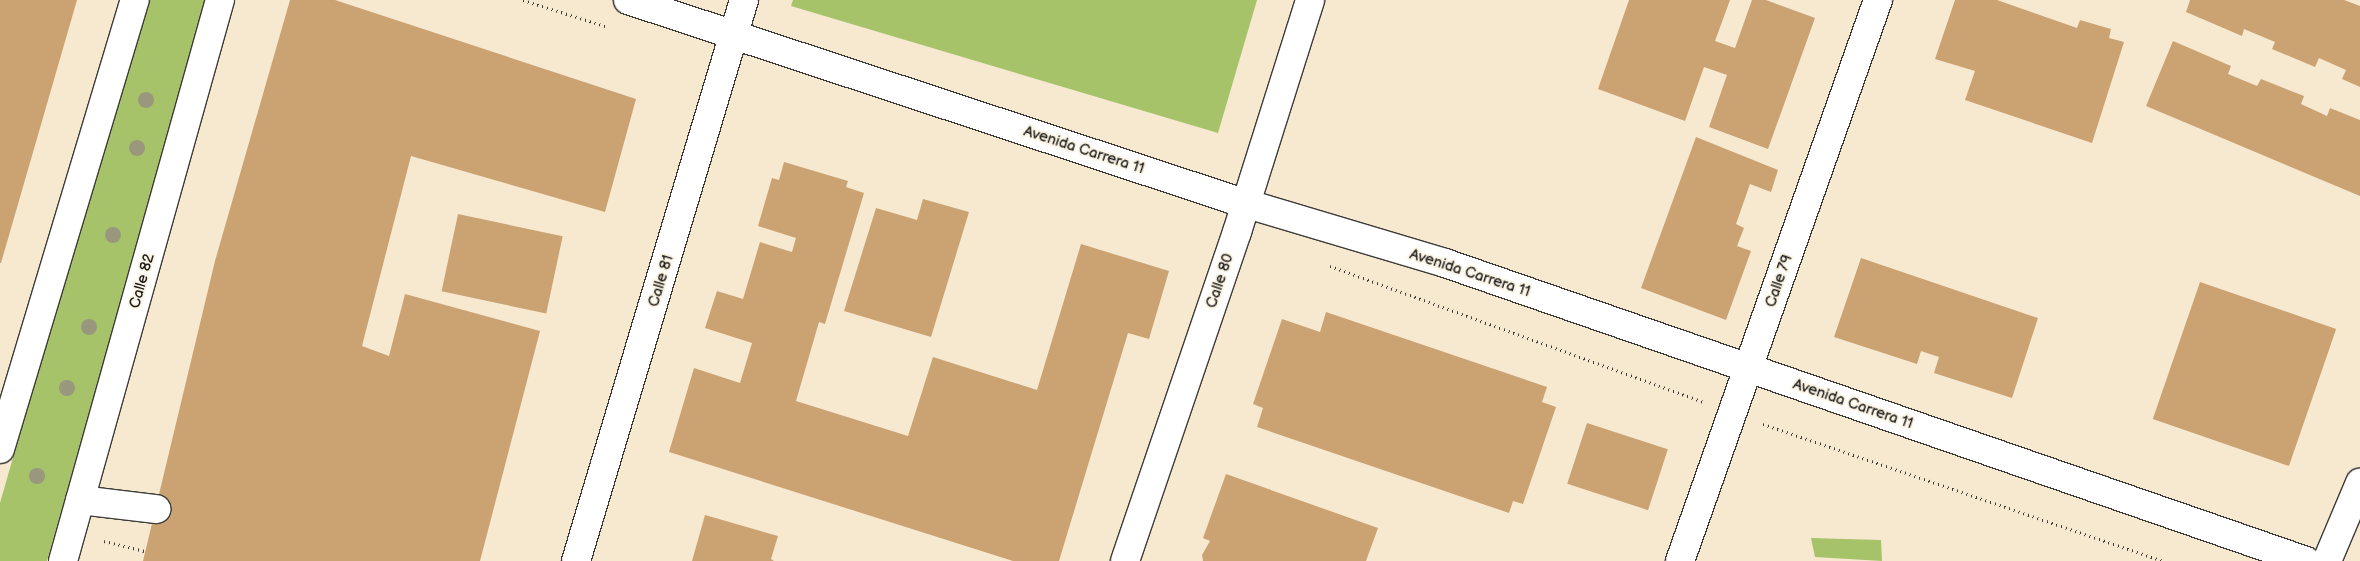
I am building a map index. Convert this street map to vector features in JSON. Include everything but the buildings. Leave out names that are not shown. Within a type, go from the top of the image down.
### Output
[{"type":"main road","points":[[0,449],[135,0]]},
{"type":"main road","name":"Calle 82","points":[[63,561],[220,0]]},
{"type":"main road","name":"Avenida Carrera 11","points":[[628,0],[1244,203],[1445,264],[2306,561]]},
{"type":"main road","name":"Calle 81","points":[[576,561],[744,0]]},
{"type":"main road","name":"Calle 80","points":[[1125,561],[1310,0]]},
{"type":"main road","name":"Calle 79","points":[[1680,561],[1878,0]]},
{"type":"main road","points":[[2327,561],[2360,483]]},
{"type":"main road","points":[[80,500],[156,509]]},
{"type":"path","points":[[1320,262],[1732,413],[2163,561]]},
{"type":"path","points":[[104,541],[145,551]]},
{"type":"green space","points":[[144,0],[207,0],[47,561],[0,561],[0,503]]},
{"type":"green space","points":[[793,0],[1257,0],[1218,133],[791,6]]},
{"type":"green space","points":[[1811,538],[1881,540],[1882,561],[1815,557]]}]
